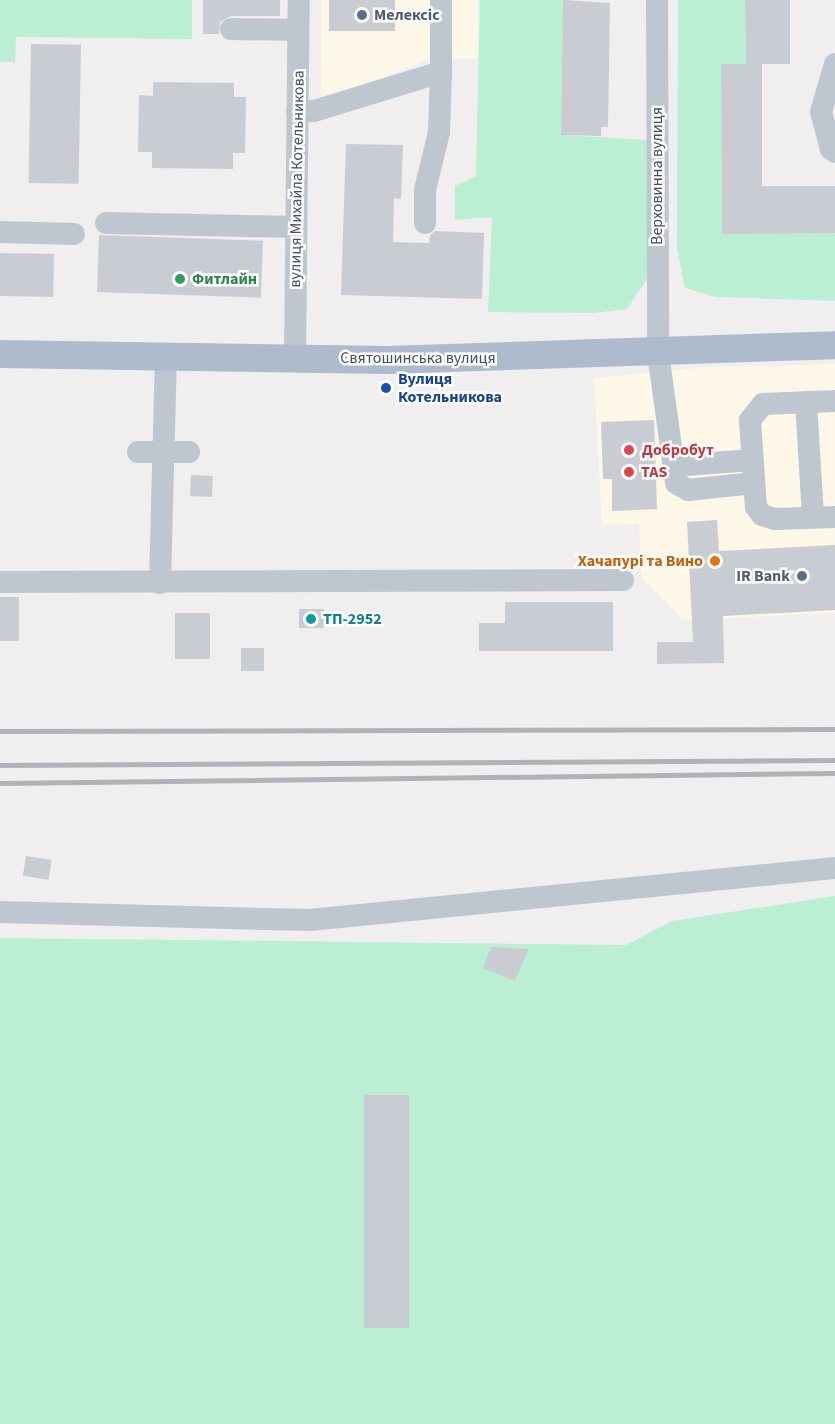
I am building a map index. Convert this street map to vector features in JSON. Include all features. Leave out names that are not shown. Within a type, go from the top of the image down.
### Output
[{"type":"main road","name":"Святошинська вулиця","points":[[0,354],[295,358],[658,353],[835,345]]},
{"type":"street","name":"вулиця Михайла Котельникова","points":[[295,358],[299,0]]},
{"type":"street","points":[[425,223],[425,190],[439,132],[441,0]]},
{"type":"street","name":"Верховинна вулиця","points":[[657,0],[658,353],[673,466]]},
{"type":"street","points":[[231,29],[298,30]]},
{"type":"street","points":[[835,64],[820,112],[831,149],[835,152]]},
{"type":"street","points":[[297,111],[314,111],[441,72]]},
{"type":"street","points":[[106,223],[296,227]]},
{"type":"street","points":[[0,232],[74,234]]},
{"type":"street","points":[[160,583],[166,356]]},
{"type":"street","points":[[806,402],[824,517],[774,519],[762,515],[756,507],[750,420],[756,408],[763,404],[806,402],[835,401]]},
{"type":"street","points":[[138,452],[189,452]]},
{"type":"street","points":[[752,460],[673,466],[676,483],[688,490],[754,483]]},
{"type":"street","points":[[0,582],[623,580]]},
{"type":"street","points":[[0,912],[310,920],[835,868]]},
{"type":"shaded area","points":[[321,0],[478,0],[478,59],[430,59],[321,103]]},
{"type":"shaded area","points":[[835,364],[835,613],[683,620],[642,578],[639,524],[602,525],[594,378],[709,367]]},
{"type":"green space","points":[[0,0],[192,0],[192,39],[16,37],[15,62],[0,62]]},
{"type":"green space","points":[[480,0],[563,0],[561,135],[648,140],[647,279],[627,309],[593,313],[488,312],[492,217],[455,220],[455,186],[476,176]]},
{"type":"green space","points":[[678,0],[745,0],[746,64],[721,64],[722,233],[835,233],[835,301],[716,297],[685,288],[677,249]]},
{"type":"green space","points":[[835,896],[835,1424],[0,1424],[0,938],[626,945],[672,921]]},
{"type":"building","points":[[203,0],[280,0],[280,16],[231,16],[220,22],[219,34],[203,34]]},
{"type":"building","name":"Мелексіc","points":[[329,0],[395,0],[395,31],[329,31]]},
{"type":"building","points":[[563,0],[610,3],[608,127],[601,127],[601,136],[561,135]]},
{"type":"building","points":[[745,0],[790,0],[790,64],[762,64],[762,186],[835,186],[835,233],[722,234],[721,64],[746,64]]},
{"type":"building","points":[[31,44],[81,45],[79,184],[29,183]]},
{"type":"building","points":[[153,82],[234,83],[234,97],[246,97],[245,153],[233,153],[233,169],[152,168],[152,152],[138,152],[139,95],[153,96]]},
{"type":"building","points":[[346,144],[403,145],[401,199],[394,198],[393,242],[429,243],[430,235],[435,231],[484,233],[482,299],[341,295]]},
{"type":"building","name":"Фитлайн","points":[[99,235],[263,241],[261,298],[97,292]]},
{"type":"building","points":[[0,253],[54,254],[53,297],[0,296]]},
{"type":"building","name":"Добробут","points":[[654,420],[657,509],[612,511],[612,479],[603,479],[601,422]]},
{"type":"building","points":[[191,475],[213,476],[212,497],[190,496]]},
{"type":"building","points":[[717,520],[719,551],[835,545],[835,610],[723,616],[724,663],[657,664],[657,642],[693,642],[687,522]]},
{"type":"building","points":[[0,597],[19,597],[19,641],[0,641]]},
{"type":"building","points":[[505,602],[613,602],[613,651],[479,651],[479,623],[505,623]]},
{"type":"building","name":"ТП-2952","points":[[299,609],[324,609],[324,628],[299,628]]},
{"type":"building","points":[[175,613],[210,613],[210,659],[175,659]]},
{"type":"building","points":[[241,648],[264,648],[264,671],[241,671]]},
{"type":"building","points":[[26,856],[52,860],[49,880],[23,876]]},
{"type":"building","points":[[491,947],[529,949],[515,981],[483,968]]},
{"type":"building","points":[[364,1095],[409,1095],[409,1328],[364,1328]]},
{"type":"railway","points":[[0,731],[835,729]]},
{"type":"railway","points":[[0,765],[835,760]]},
{"type":"railway","points":[[0,783],[835,773]]},
{"type":"place","name":"Мелексіc","points":[[362,15]]},
{"type":"place","name":"Фитлайн","points":[[180,279]]},
{"type":"place","name":"Вулиця Котельникова","points":[[386,388]]},
{"type":"place","name":"Добробут","points":[[629,450]]},
{"type":"place","name":"TAS","points":[[629,472]]},
{"type":"place","name":"Хачапурі та Вино","points":[[715,561]]},
{"type":"place","name":"IR Bank","points":[[802,576]]},
{"type":"place","name":"ТП-2952","points":[[311,619]]}]
